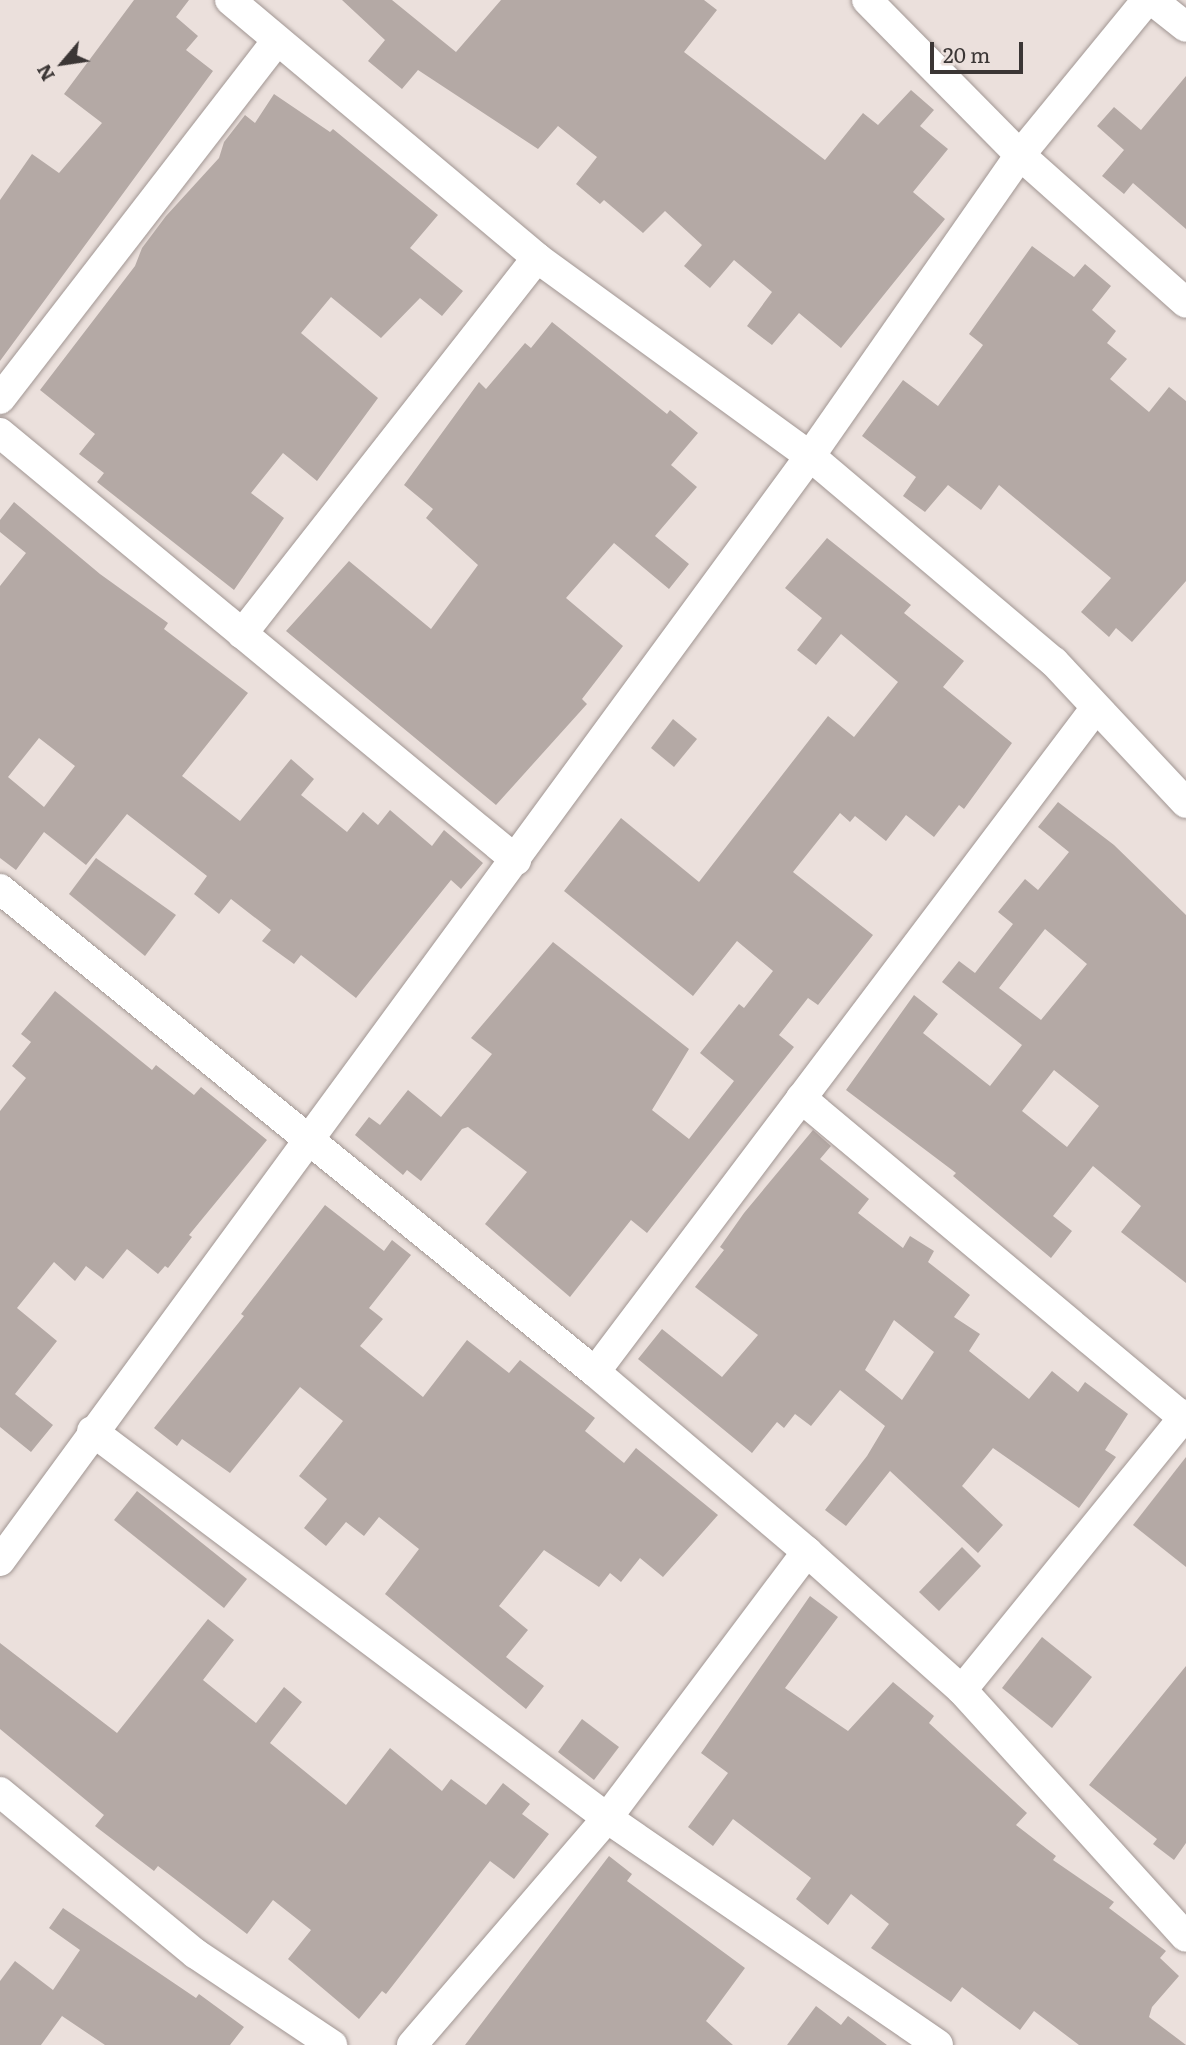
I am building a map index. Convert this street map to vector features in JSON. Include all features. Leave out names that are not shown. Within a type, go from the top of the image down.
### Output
[{"type":"street","points":[[230,0],[276,42],[537,258],[810,456],[1054,662],[1095,709],[1186,803]]},
{"type":"street","points":[[867,0],[1020,155],[1186,303]]},
{"type":"street","points":[[0,1561],[92,1431],[516,860],[810,456],[1020,155],[1150,0],[1186,27]]},
{"type":"street","points":[[0,399],[276,42]]},
{"type":"street","points":[[242,634],[537,258]]},
{"type":"street","points":[[0,433],[516,860]]},
{"type":"street","points":[[595,1372],[1095,709]]},
{"type":"street","points":[[5,903],[307,1140],[595,1372],[807,1552],[962,1690],[1186,1937]]},
{"type":"street","points":[[801,1098],[1185,1417],[962,1690]]},
{"type":"street","points":[[92,1431],[607,1818],[938,2045]]},
{"type":"street","points":[[412,2045],[607,1818],[807,1552]]},
{"type":"street","points":[[0,1792],[196,1954],[332,2045]]},
{"type":"building","points":[[134,0],[189,0],[176,17],[198,36],[186,50],[213,71],[0,361],[0,200],[32,154],[59,173],[102,123],[64,94]]},
{"type":"building","points":[[342,0],[392,0],[456,52],[501,0],[704,0],[717,10],[684,52],[825,160],[863,113],[878,125],[911,90],[934,110],[920,126],[948,149],[913,192],[945,219],[841,348],[799,313],[772,345],[747,326],[772,292],[734,260],[710,288],[684,266],[702,245],[665,211],[643,233],[604,200],[600,204],[576,184],[597,157],[558,126],[538,149],[418,70],[402,89],[368,61],[385,40]]},
{"type":"building","points":[[1186,76],[1186,229],[1133,183],[1124,194],[1102,176],[1124,150],[1097,126],[1114,107],[1141,130]]},
{"type":"building","points":[[274,94],[330,132],[333,129],[438,215],[410,248],[463,291],[442,316],[420,298],[381,338],[331,297],[301,333],[378,398],[317,481],[283,453],[251,493],[284,518],[234,590],[97,482],[104,473],[79,454],[95,434],[40,390],[135,266],[142,248],[166,216],[219,158],[224,142],[245,115],[255,123]]},
{"type":"building","points":[[1032,246],[1074,277],[1085,264],[1111,286],[1092,310],[1116,331],[1107,343],[1127,359],[1110,379],[1149,412],[1169,387],[1186,401],[1186,581],[1132,642],[1116,628],[1109,637],[1081,612],[1111,578],[999,485],[981,510],[948,485],[925,512],[903,496],[916,477],[862,436],[903,380],[938,406],[983,345],[969,334]]},
{"type":"building","points":[[552,322],[667,414],[670,410],[698,433],[671,465],[697,487],[655,536],[689,564],[669,589],[614,543],[566,598],[623,646],[582,699],[587,704],[496,805],[286,631],[349,561],[431,629],[478,565],[426,518],[433,509],[404,485],[479,382],[486,389],[525,343],[531,348]]},
{"type":"building","points":[[14,502],[100,574],[168,623],[164,629],[248,693],[182,776],[240,821],[291,759],[314,779],[301,795],[347,832],[363,812],[378,825],[390,810],[432,846],[444,830],[483,863],[461,889],[451,880],[356,998],[301,955],[294,964],[262,941],[271,930],[231,899],[219,914],[194,894],[207,876],[127,814],[86,865],[44,832],[16,870],[0,858],[0,586],[26,553],[0,532],[0,520]],"holes":[[[39,738],[75,766],[44,807],[8,777]]]},
{"type":"building","points":[[827,538],[911,605],[904,613],[964,661],[943,687],[1012,743],[964,809],[959,805],[934,837],[906,815],[886,841],[855,816],[850,822],[840,813],[793,872],[873,935],[818,1005],[808,998],[779,1035],[794,1047],[647,1233],[631,1220],[570,1297],[485,1224],[527,1172],[468,1127],[462,1129],[421,1181],[407,1170],[403,1175],[355,1135],[369,1117],[380,1125],[408,1090],[441,1117],[492,1054],[471,1038],[553,942],[689,1049],[652,1110],[689,1139],[734,1081],[700,1053],[739,1004],[744,1008],[773,971],[737,941],[693,996],[564,891],[621,818],[699,882],[828,716],[854,737],[898,682],[841,634],[816,665],[797,650],[822,618],[785,588]]},
{"type":"building","points":[[673,719],[697,739],[674,767],[651,748]]},
{"type":"building","points":[[1058,802],[1114,845],[1186,915],[1186,1283],[1121,1232],[1141,1206],[1093,1166],[1053,1216],[1072,1231],[1051,1258],[953,1176],[956,1173],[846,1090],[914,995],[938,1014],[923,1033],[990,1086],[1022,1045],[942,982],[959,961],[975,973],[1013,924],[998,912],[1025,879],[1038,890],[1069,852],[1038,827]],"holes":[[[1045,929],[1087,964],[1041,1020],[999,988]],[[1054,1070],[1099,1106],[1067,1147],[1022,1111]]]},
{"type":"building","points":[[96,858],[176,915],[145,956],[69,894]]},
{"type":"building","points":[[55,991],[152,1070],[156,1065],[194,1095],[201,1087],[267,1140],[189,1235],[192,1237],[168,1268],[165,1266],[158,1274],[127,1249],[103,1279],[86,1266],[75,1281],[54,1262],[17,1308],[57,1341],[15,1394],[53,1425],[31,1452],[0,1427],[0,1111],[26,1078],[12,1066],[31,1042],[21,1034]]},
{"type":"building","points":[[813,1130],[831,1146],[820,1159],[869,1199],[858,1213],[903,1248],[910,1236],[934,1251],[928,1262],[970,1295],[954,1317],[980,1334],[969,1351],[1029,1399],[1052,1371],[1078,1392],[1085,1382],[1128,1414],[1105,1450],[1116,1457],[1079,1508],[993,1448],[962,1486],[1003,1525],[978,1553],[890,1471],[846,1526],[825,1510],[867,1456],[885,1426],[840,1390],[811,1426],[795,1414],[784,1428],[777,1422],[752,1453],[638,1359],[662,1329],[722,1377],[758,1335],[695,1287],[724,1250],[720,1247],[744,1213]],"holes":[[[894,1320],[934,1352],[902,1400],[865,1370]]]},
{"type":"building","points":[[325,1205],[384,1251],[392,1240],[411,1255],[369,1308],[383,1319],[360,1346],[423,1397],[467,1340],[509,1373],[520,1360],[595,1418],[585,1431],[624,1463],[636,1448],[718,1515],[663,1577],[640,1558],[621,1582],[610,1573],[599,1587],[544,1550],[499,1606],[528,1630],[506,1657],[544,1686],[526,1709],[385,1594],[419,1549],[379,1517],[364,1536],[346,1522],[326,1546],[304,1528],[327,1499],[299,1476],[343,1421],[300,1387],[230,1473],[182,1439],[177,1446],[154,1428],[244,1316],[241,1314]]},
{"type":"building","points":[[1186,1457],[1186,1567],[1133,1525]]},
{"type":"building","points":[[137,1491],[247,1579],[224,1608],[114,1520]]},
{"type":"building","points":[[962,1547],[981,1566],[939,1611],[919,1592]]},
{"type":"building","points":[[810,1596],[838,1617],[785,1688],[848,1731],[893,1682],[934,1716],[929,1723],[1027,1813],[1016,1825],[1056,1856],[1053,1860],[1114,1902],[1109,1908],[1166,1951],[1160,1958],[1179,1976],[1152,2007],[1149,2017],[1186,2045],[1079,2045],[1034,2011],[1020,2030],[962,1987],[951,2002],[871,1948],[889,1924],[851,1894],[828,1925],[796,1899],[811,1878],[733,1819],[713,1846],[688,1827],[728,1773],[701,1753]]},
{"type":"building","points":[[208,1619],[234,1640],[203,1680],[256,1723],[284,1687],[302,1702],[270,1743],[346,1805],[390,1748],[442,1791],[451,1779],[486,1805],[503,1783],[530,1804],[522,1814],[549,1834],[514,1879],[490,1861],[386,1994],[382,1991],[359,2019],[288,1959],[311,1930],[273,1900],[247,1934],[158,1866],[154,1871],[95,1826],[104,1815],[0,1729],[0,1643],[117,1733]]},
{"type":"building","points":[[1042,1637],[1092,1677],[1052,1728],[1002,1688]]},
{"type":"building","points":[[1186,1666],[1186,1843],[1174,1860],[1153,1844],[1157,1839],[1089,1785]]},
{"type":"building","points":[[582,1719],[619,1747],[594,1780],[558,1752]]},
{"type":"building","points":[[609,1856],[632,1874],[627,1881],[745,1968],[706,2021],[733,2045],[465,2045]]},
{"type":"building","points":[[63,1908],[196,1998],[199,1994],[244,2027],[230,2045],[105,2045],[62,2016],[41,2045],[0,2045],[0,1981],[15,1961],[53,1990],[80,1950],[49,1928]]},
{"type":"building","points":[[816,2006],[841,2025],[848,2016],[887,2045],[787,2045]]}]
